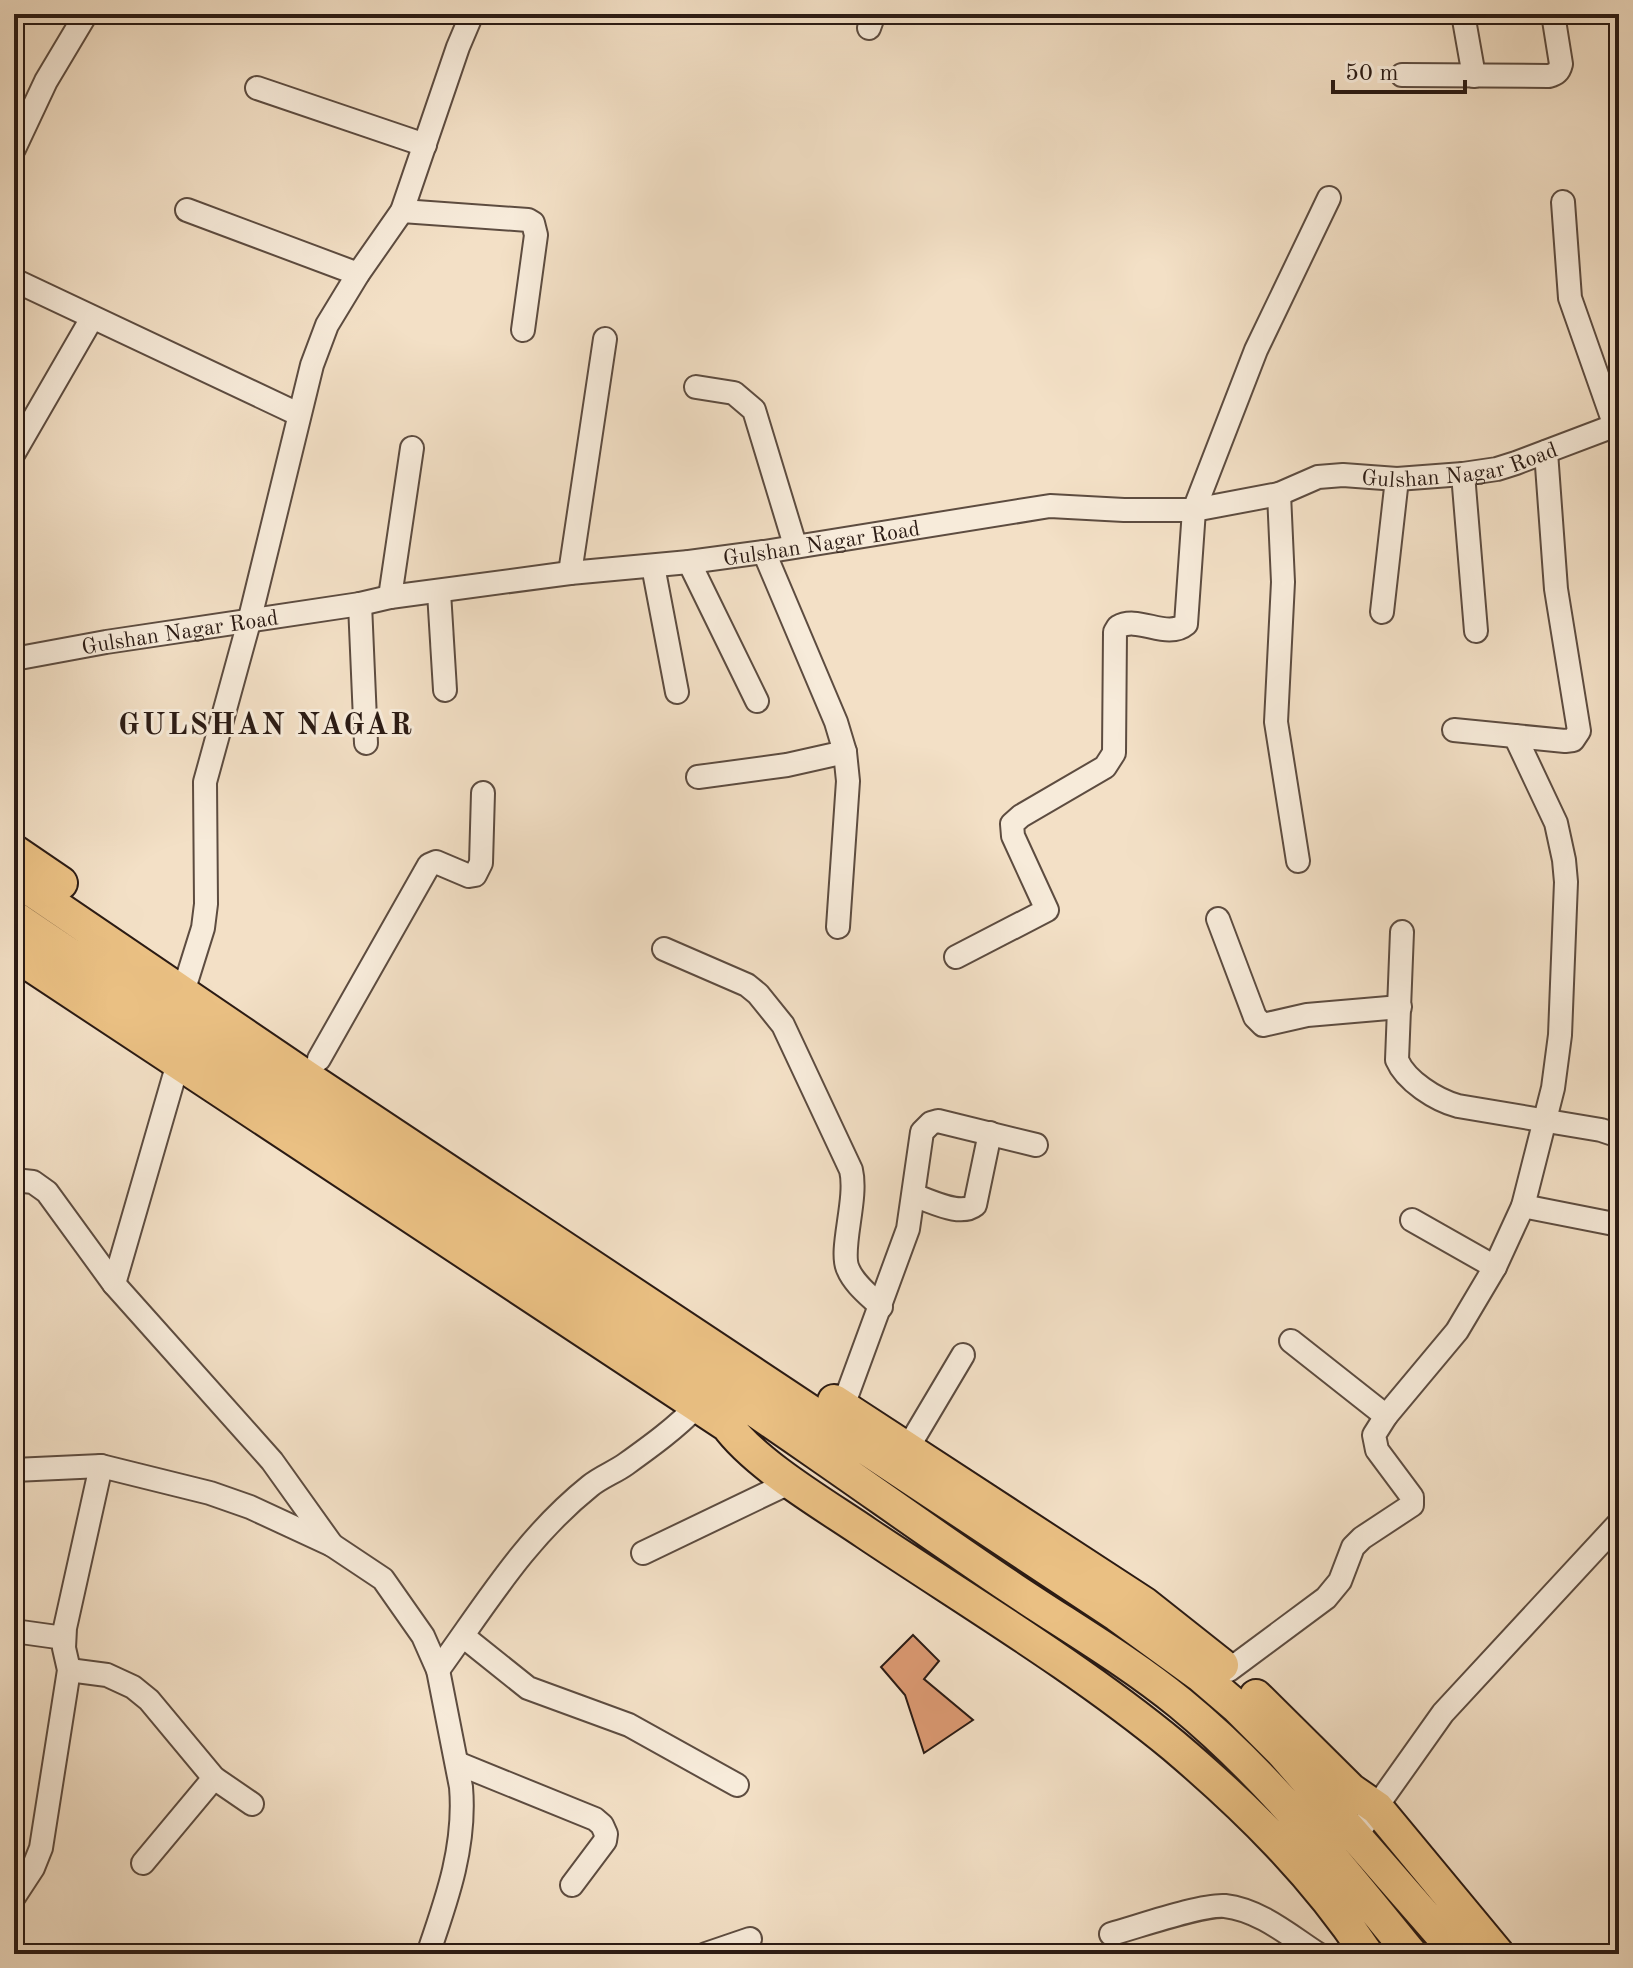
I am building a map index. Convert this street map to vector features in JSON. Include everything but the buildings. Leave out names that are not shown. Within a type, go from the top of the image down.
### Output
[{"type":"highway","points":[[14,851],[186,982],[901,1458],[1201,1676],[1236,1706],[1296,1769],[1458,1954]]},
{"type":"highway","points":[[14,878],[319,1059],[706,1323],[843,1406],[901,1458],[1145,1604],[1229,1670],[1364,1799],[1498,1954]]},
{"type":"highway","points":[[14,917],[704,1393],[715,1401],[728,1426],[791,1482],[1087,1681],[1173,1746],[1289,1852],[1326,1896],[1358,1950]]},
{"type":"highway","points":[[16,957],[178,1063],[704,1393],[1139,1672],[1179,1703],[1267,1785],[1320,1843],[1411,1954]]},
{"type":"highway","points":[[1296,1769],[1364,1799]]},
{"type":"street","points":[[14,149],[46,81],[86,14]]},
{"type":"street","points":[[186,982],[203,928],[206,904],[205,782],[249,622],[298,414],[327,325],[402,211],[472,14]]},
{"type":"street","points":[[1463,14],[1474,76]]},
{"type":"street","points":[[1402,75],[1549,76],[1560,71],[1561,64],[1553,14]]},
{"type":"street","points":[[257,88],[425,145]]},
{"type":"street","points":[[956,957],[1047,910],[1013,836],[1012,824],[1111,761],[1114,753],[1115,632],[1123,623],[1171,629],[1182,628],[1186,624],[1194,510],[1256,350],[1329,198]]},
{"type":"street","points":[[1563,202],[1570,298],[1617,425]]},
{"type":"street","points":[[187,210],[358,274]]},
{"type":"street","points":[[402,211],[528,220],[533,223],[536,235],[523,330]]},
{"type":"street","points":[[14,280],[298,414]]},
{"type":"street","points":[[14,453],[92,318]]},
{"type":"street","points":[[570,573],[605,339]]},
{"type":"street","points":[[696,387],[734,393],[754,410],[795,545]]},
{"type":"street","name":"Gulshan Nagar Road","points":[[14,659],[390,597],[764,552],[1050,506],[1194,510],[1279,494],[1318,477],[1343,475],[1397,479],[1463,474],[1497,469],[1617,425]]},
{"type":"street","points":[[390,597],[412,448]]},
{"type":"street","points":[[1454,730],[1565,741],[1573,740],[1579,731],[1556,589],[1546,452]]},
{"type":"street","points":[[1463,474],[1476,631]]},
{"type":"street","points":[[1382,612],[1397,479]]},
{"type":"street","points":[[1279,494],[1283,582],[1276,722],[1298,861]]},
{"type":"street","points":[[764,552],[836,722],[845,752],[848,781],[838,927]]},
{"type":"street","points":[[689,562],[757,701]]},
{"type":"street","points":[[653,566],[677,692]]},
{"type":"street","points":[[439,592],[445,690]]},
{"type":"street","points":[[360,604],[366,743]]},
{"type":"street","points":[[1229,1670],[1326,1598],[1340,1581],[1353,1547],[1412,1505],[1412,1497],[1374,1442],[1374,1435],[1386,1416],[1457,1331],[1495,1267],[1523,1206],[1558,1054],[1566,882],[1556,823],[1515,736]]},
{"type":"street","points":[[698,777],[805,762],[845,752]]},
{"type":"street","points":[[319,1059],[429,865],[436,862],[469,876],[479,869],[483,793]]},
{"type":"street","points":[[1218,919],[1255,1017],[1263,1025],[1307,1015],[1400,1007]]},
{"type":"street","points":[[1402,932],[1397,1060],[1405,1072],[1438,1099],[1458,1106],[1619,1136]]},
{"type":"street","points":[[664,949],[747,985],[783,1025],[851,1170],[853,1196],[846,1254],[848,1269],[881,1307]]},
{"type":"street","points":[[114,1284],[178,1063]]},
{"type":"street","points":[[843,1406],[908,1229],[925,1127],[938,1121],[1036,1145]]},
{"type":"street","points":[[915,1196],[961,1210],[972,1208],[990,1133]]},
{"type":"street","points":[[14,1180],[33,1182],[47,1192],[114,1284],[272,1461],[332,1545]]},
{"type":"street","points":[[1523,1206],[1619,1225]]},
{"type":"street","points":[[1412,1220],[1495,1267]]},
{"type":"street","points":[[1291,1341],[1386,1416]]},
{"type":"street","points":[[901,1458],[963,1355]]},
{"type":"street","points":[[438,1670],[514,1561],[539,1533],[591,1485],[676,1428],[704,1393]]},
{"type":"street","points":[[14,1897],[33,1868],[41,1848],[69,1670],[64,1638],[101,1466]]},
{"type":"street","points":[[14,1470],[101,1466],[210,1493],[250,1507],[332,1545],[383,1579],[423,1636],[438,1670],[457,1763],[462,1805],[456,1862],[428,1954]]},
{"type":"street","points":[[643,1553],[791,1482]]},
{"type":"street","points":[[1355,1837],[1364,1799],[1619,1523]]},
{"type":"street","points":[[14,1631],[64,1638]]},
{"type":"street","points":[[463,1636],[528,1688],[629,1725],[737,1785]]},
{"type":"street","points":[[69,1670],[107,1675],[133,1687],[149,1700],[214,1778],[252,1804]]},
{"type":"street","points":[[457,1763],[595,1819],[602,1825],[605,1841],[572,1885]]},
{"type":"street","points":[[143,1863],[214,1778]]},
{"type":"street","points":[[1111,1934],[1222,1906],[1248,1912],[1267,1921],[1318,1954]]},
{"type":"street","points":[[706,1954],[750,1939]]},
{"type":"district","name":"GULSHAN NAGAR","points":[[266,724]]}]
